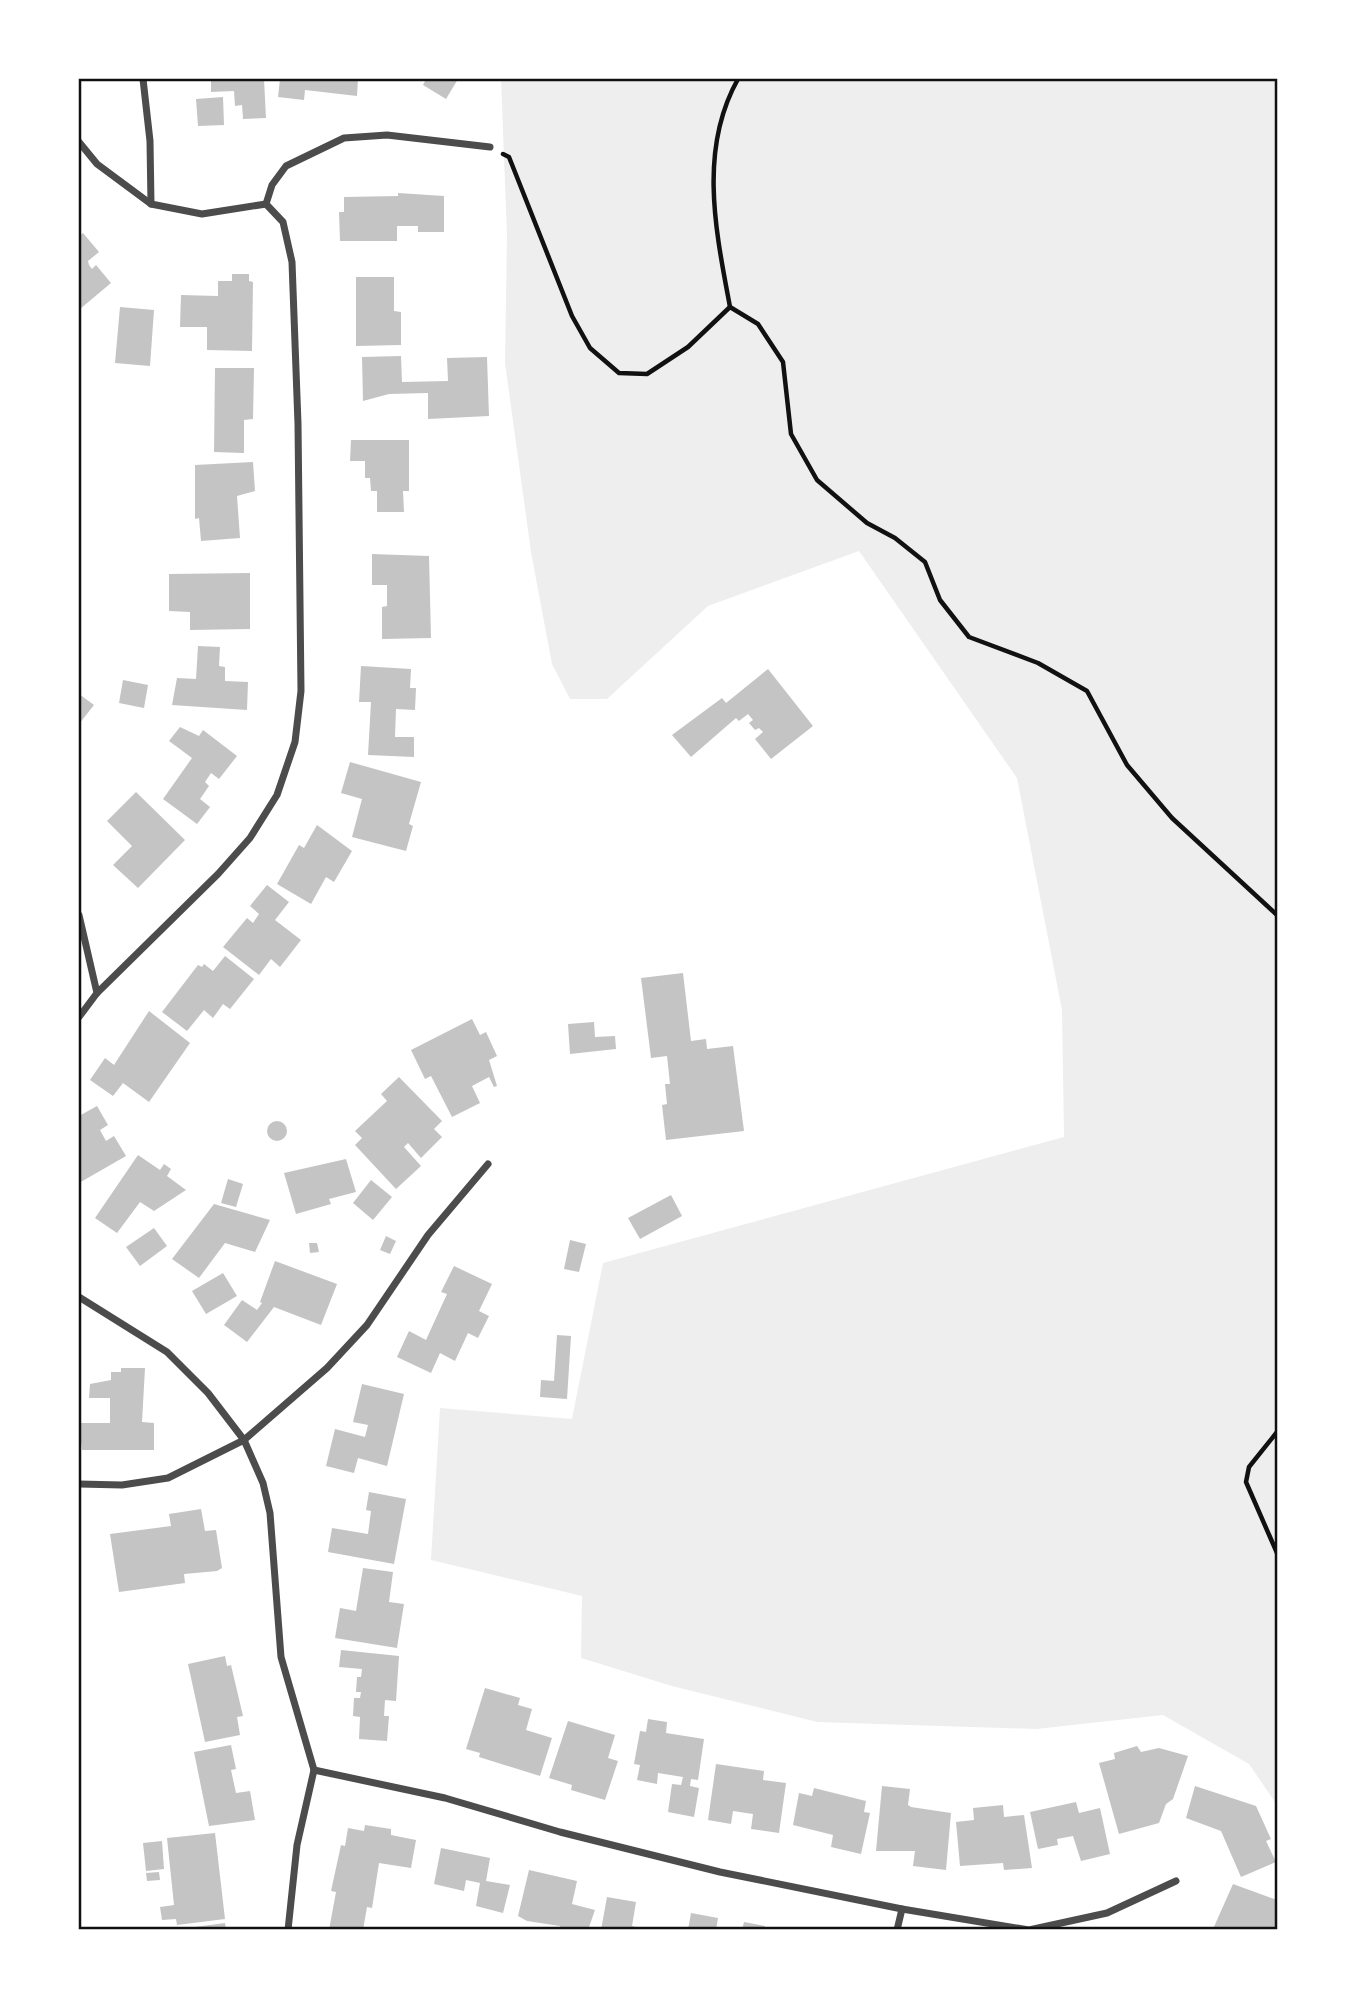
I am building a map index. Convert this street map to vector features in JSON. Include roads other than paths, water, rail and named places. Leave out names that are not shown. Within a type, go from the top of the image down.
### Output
[{"type":"street","points":[[143,79],[150,141],[151,204]]},
{"type":"street","points":[[266,204],[272,185],[286,166],[344,138],[387,135],[490,147]]},
{"type":"street","points":[[79,142],[97,164],[151,204],[202,214],[266,204]]},
{"type":"street","points":[[79,1017],[97,993],[218,874],[250,838],[277,795],[295,742],[301,691],[292,262],[283,222],[266,204]]},
{"type":"street","points":[[79,915],[97,993]]},
{"type":"street","points":[[79,1484],[122,1485],[168,1478],[244,1440],[327,1368],[367,1325],[428,1235],[488,1164]]},
{"type":"street","points":[[79,1297],[167,1352],[208,1393],[244,1440],[263,1483],[270,1513],[281,1657],[314,1770],[297,1845],[288,1930]]},
{"type":"street","points":[[314,1770],[445,1798],[560,1832],[720,1872],[902,1909],[1028,1930],[1107,1913],[1176,1881]]},
{"type":"street","points":[[897,1930],[902,1909]]}]
